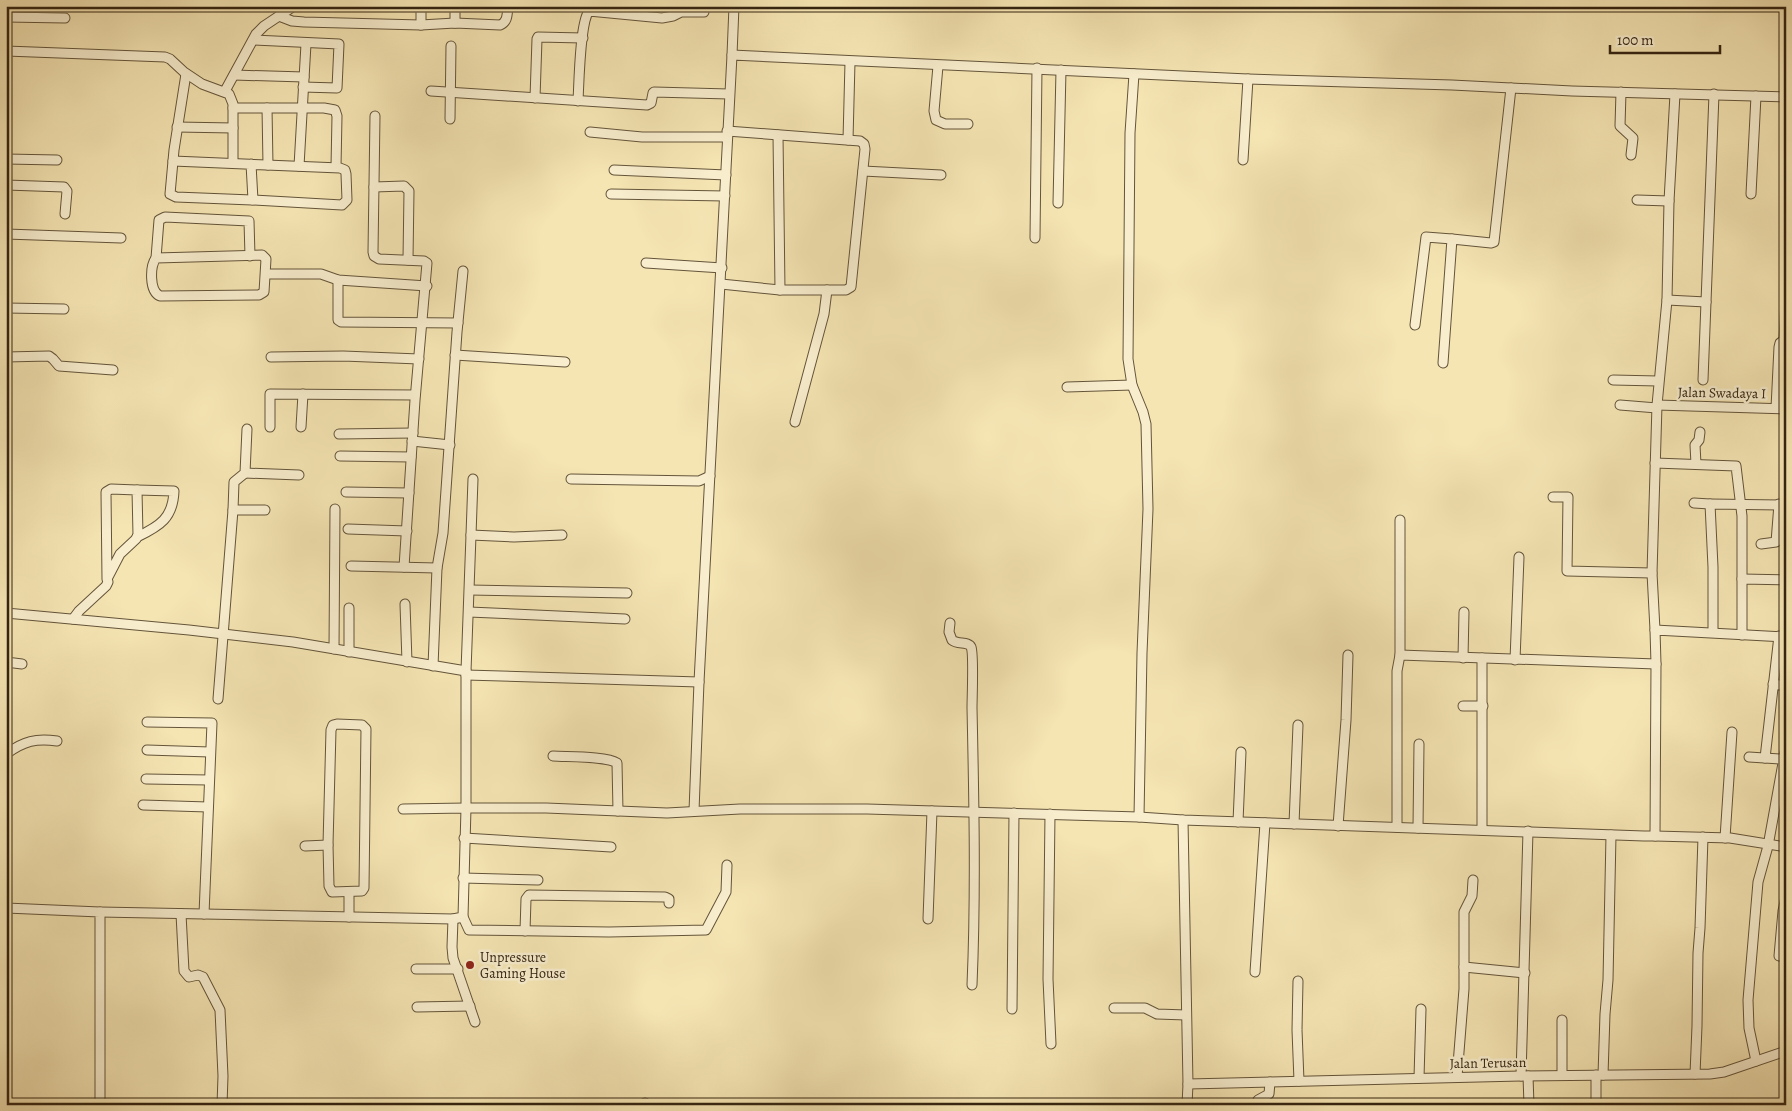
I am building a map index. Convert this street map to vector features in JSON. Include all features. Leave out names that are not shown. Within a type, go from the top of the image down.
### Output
[{"type":"street","points":[[226,91],[253,40],[264,26],[294,6]]},
{"type":"street","points":[[421,6],[421,25]]},
{"type":"street","points":[[455,6],[455,23]]},
{"type":"street","points":[[279,16],[292,21],[421,25],[455,23],[504,24],[508,6]]},
{"type":"street","points":[[694,811],[734,6]]},
{"type":"street","points":[[578,101],[583,38],[587,14],[592,10],[662,18],[668,18],[680,12],[704,12]]},
{"type":"street","points":[[6,17],[65,18]]},
{"type":"street","points":[[535,98],[538,37],[583,38]]},
{"type":"street","points":[[253,40],[306,44],[340,44],[338,86],[336,88],[303,87]]},
{"type":"street","points":[[299,166],[306,44]]},
{"type":"street","points":[[450,120],[451,46]]},
{"type":"street","points":[[6,51],[165,57],[170,59],[186,74],[202,84],[226,91],[232,98],[233,163]]},
{"type":"street","points":[[732,55],[850,62],[1037,68],[1248,79],[1786,97]]},
{"type":"street","points":[[848,140],[850,62]]},
{"type":"street","points":[[938,66],[934,111],[936,120],[945,124],[968,124]]},
{"type":"street","points":[[1035,238],[1037,68]]},
{"type":"street","points":[[1058,203],[1062,70]]},
{"type":"street","points":[[173,162],[336,167],[343,169],[346,174],[347,200],[343,204],[173,197],[170,194],[173,162],[186,74]]},
{"type":"street","points":[[1134,74],[1130,133],[1128,358],[1132,385],[1146,424],[1148,512],[1142,653],[1139,817]]},
{"type":"street","points":[[234,75],[304,77]]},
{"type":"street","points":[[1243,160],[1248,79]]},
{"type":"street","points":[[1415,325],[1426,237],[1494,242],[1511,88]]},
{"type":"street","points":[[431,91],[647,105],[651,103],[654,92],[729,94]]},
{"type":"street","points":[[1621,92],[1620,126],[1634,138],[1631,155]]},
{"type":"street","points":[[1655,836],[1656,664],[1652,573],[1658,382],[1667,300],[1669,201],[1675,94]]},
{"type":"street","points":[[1703,380],[1714,94]]},
{"type":"street","points":[[1751,194],[1756,96]]},
{"type":"street","points":[[233,108],[324,108],[336,111],[336,167]]},
{"type":"street","points":[[267,108],[268,165]]},
{"type":"street","points":[[375,116],[374,256],[379,259],[426,261],[426,286],[415,395],[404,567]]},
{"type":"street","points":[[177,127],[233,128]]},
{"type":"street","points":[[590,132],[642,137],[727,134],[778,135],[860,141],[864,144],[852,285],[846,290],[780,290],[721,284]]},
{"type":"street","points":[[778,135],[780,290]]},
{"type":"street","points":[[6,159],[57,160]]},
{"type":"street","points":[[251,164],[252,200]]},
{"type":"street","points":[[614,170],[726,175]]},
{"type":"street","points":[[863,171],[941,175]]},
{"type":"street","points":[[6,186],[64,187],[67,191],[65,214]]},
{"type":"street","points":[[374,187],[404,186],[409,192],[408,260]]},
{"type":"street","points":[[611,194],[725,196]]},
{"type":"street","points":[[1637,200],[1669,201]]},
{"type":"street","points":[[156,258],[250,256],[262,255],[264,257],[266,274],[264,292],[258,295],[160,296],[154,292],[152,285],[153,261],[156,258],[159,220],[165,217],[249,221],[250,256]]},
{"type":"street","points":[[6,234],[121,238]]},
{"type":"street","points":[[1443,363],[1452,239]]},
{"type":"street","points":[[646,263],[722,268]]},
{"type":"street","points":[[433,666],[437,568],[443,533],[455,354],[463,271]]},
{"type":"street","points":[[266,274],[321,274],[338,280],[426,286]]},
{"type":"street","points":[[338,280],[338,320],[340,322],[458,322]]},
{"type":"street","points":[[795,422],[824,314],[827,290]]},
{"type":"street","points":[[1781,408],[1779,347],[1780,343],[1785,340],[1786,299]]},
{"type":"street","points":[[1667,300],[1706,302]]},
{"type":"street","points":[[6,308],[64,309]]},
{"type":"street","points":[[455,354],[565,362]]},
{"type":"street","points":[[6,357],[48,356],[53,358],[59,366],[113,370]]},
{"type":"street","points":[[271,357],[343,356],[419,359]]},
{"type":"street","points":[[1612,380],[1658,382]]},
{"type":"street","points":[[1067,387],[1132,385]]},
{"type":"street","points":[[270,427],[270,394],[415,395]]},
{"type":"street","points":[[302,428],[303,394]]},
{"type":"street","name":"Jalan Swadaya I","points":[[1620,405],[1781,408]]},
{"type":"street","points":[[245,474],[247,429]]},
{"type":"street","points":[[1696,464],[1695,445],[1699,441],[1700,432]]},
{"type":"street","points":[[340,434],[412,437],[450,445]]},
{"type":"street","points":[[340,456],[411,457]]},
{"type":"street","points":[[1655,463],[1736,466],[1743,532],[1742,635]]},
{"type":"street","points":[[218,699],[234,482],[245,474],[298,475]]},
{"type":"street","points":[[571,479],[699,481],[710,476]]},
{"type":"street","points":[[473,479],[466,673],[466,808],[462,917],[469,930],[618,932],[706,930],[726,892],[727,865]]},
{"type":"street","points":[[78,619],[79,611],[108,582],[107,578],[106,492],[111,490],[174,491],[171,511],[158,527],[137,537],[120,554],[107,578]]},
{"type":"street","points":[[137,490],[137,537]]},
{"type":"street","points":[[346,492],[409,493]]},
{"type":"street","points":[[1553,497],[1568,497],[1567,571],[1652,573]]},
{"type":"street","points":[[1694,503],[1783,505],[1776,542],[1761,544]]},
{"type":"street","points":[[1710,504],[1713,567],[1713,632]]},
{"type":"street","points":[[334,649],[335,509]]},
{"type":"street","points":[[233,510],[265,510]]},
{"type":"street","points":[[1398,828],[1397,671],[1400,655],[1400,520]]},
{"type":"street","points":[[348,528],[406,531]]},
{"type":"street","points":[[471,535],[514,537],[562,536]]},
{"type":"street","points":[[1515,660],[1519,557]]},
{"type":"street","points":[[351,566],[437,568]]},
{"type":"street","points":[[1742,579],[1786,580]]},
{"type":"street","points":[[470,590],[627,593]]},
{"type":"street","points":[[405,604],[407,662]]},
{"type":"street","points":[[349,608],[349,652]]},
{"type":"street","points":[[469,612],[625,619]]},
{"type":"street","points":[[1463,658],[1464,612]]},
{"type":"street","points":[[6,613],[292,642],[466,673],[699,682]]},
{"type":"street","points":[[950,623],[949,632],[952,640],[959,643],[968,643],[972,651],[971,683],[976,870],[972,985]]},
{"type":"street","points":[[1655,630],[1782,636],[1782,647],[1773,684],[1765,758]]},
{"type":"street","points":[[1338,826],[1346,720],[1348,655]]},
{"type":"street","points":[[1400,655],[1656,664]]},
{"type":"street","points":[[1482,658],[1482,830]]},
{"type":"street","points":[[6,662],[22,664]]},
{"type":"street","points":[[1773,684],[1786,686]]},
{"type":"street","points":[[1463,706],[1483,706]]},
{"type":"street","points":[[146,722],[212,722],[204,914]]},
{"type":"street","points":[[337,724],[362,725],[366,729],[364,888],[362,891],[349,892],[332,892],[330,890],[328,845],[331,727],[337,724]]},
{"type":"street","points":[[1294,824],[1298,725]]},
{"type":"street","points":[[1725,838],[1732,732]]},
{"type":"street","points":[[6,754],[26,742],[35,740],[57,741]]},
{"type":"street","points":[[1418,828],[1419,744]]},
{"type":"street","points":[[147,750],[210,752]]},
{"type":"street","points":[[1238,822],[1241,752]]},
{"type":"street","points":[[553,756],[604,759],[617,763],[618,810]]},
{"type":"street","points":[[1749,757],[1783,756],[1768,846],[1758,882],[1748,1000],[1749,1028],[1756,1061]]},
{"type":"street","points":[[146,779],[209,780]]},
{"type":"street","points":[[143,805],[208,808]]},
{"type":"street","points":[[403,809],[618,810],[667,813],[778,808],[1014,813],[1338,826],[1725,838],[1768,846],[1785,847]]},
{"type":"street","points":[[928,918],[932,811]]},
{"type":"street","points":[[1012,1009],[1014,813]]},
{"type":"street","points":[[1050,814],[1048,979],[1051,1044]]},
{"type":"street","points":[[1183,820],[1187,1105]]},
{"type":"street","points":[[1255,972],[1265,823]]},
{"type":"street","points":[[1528,831],[1524,1076],[1528,1105]]},
{"type":"street","points":[[1596,1105],[1608,980],[1611,835]]},
{"type":"street","points":[[464,838],[611,847]]},
{"type":"street","points":[[1694,1074],[1703,838]]},
{"type":"street","points":[[305,846],[328,845]]},
{"type":"street","points":[[463,878],[538,880]]},
{"type":"street","points":[[1457,1077],[1464,989],[1464,912],[1472,896],[1473,880]]},
{"type":"street","points":[[349,892],[349,917]]},
{"type":"street","points":[[525,931],[526,899],[528,895],[665,897],[669,899],[669,904]]},
{"type":"street","points":[[1778,956],[1786,897]]},
{"type":"street","points":[[6,908],[181,914],[453,919],[462,917]]},
{"type":"street","points":[[100,912],[100,1105]]},
{"type":"street","points":[[181,914],[184,972],[189,977],[198,974],[203,977],[220,1010],[223,1076],[222,1105]]},
{"type":"street","points":[[453,919],[452,954],[475,1022]]},
{"type":"street","points":[[1464,967],[1525,973]]},
{"type":"street","points":[[416,969],[458,969]]},
{"type":"street","points":[[1298,981],[1299,1081]]},
{"type":"street","points":[[418,1007],[470,1006]]},
{"type":"street","points":[[1114,1008],[1145,1008],[1157,1014],[1186,1015]]},
{"type":"street","points":[[1419,1078],[1421,1009]]},
{"type":"street","points":[[1562,1020],[1562,1075]]},
{"type":"street","name":"Jalan Terusan","points":[[1188,1084],[1457,1077],[1710,1074],[1724,1072],[1781,1052]]},
{"type":"street","points":[[1256,1105],[1258,1100],[1269,1094],[1270,1082]]},
{"type":"place","name":"Unpressure Gaming House","points":[[470,965]]}]
